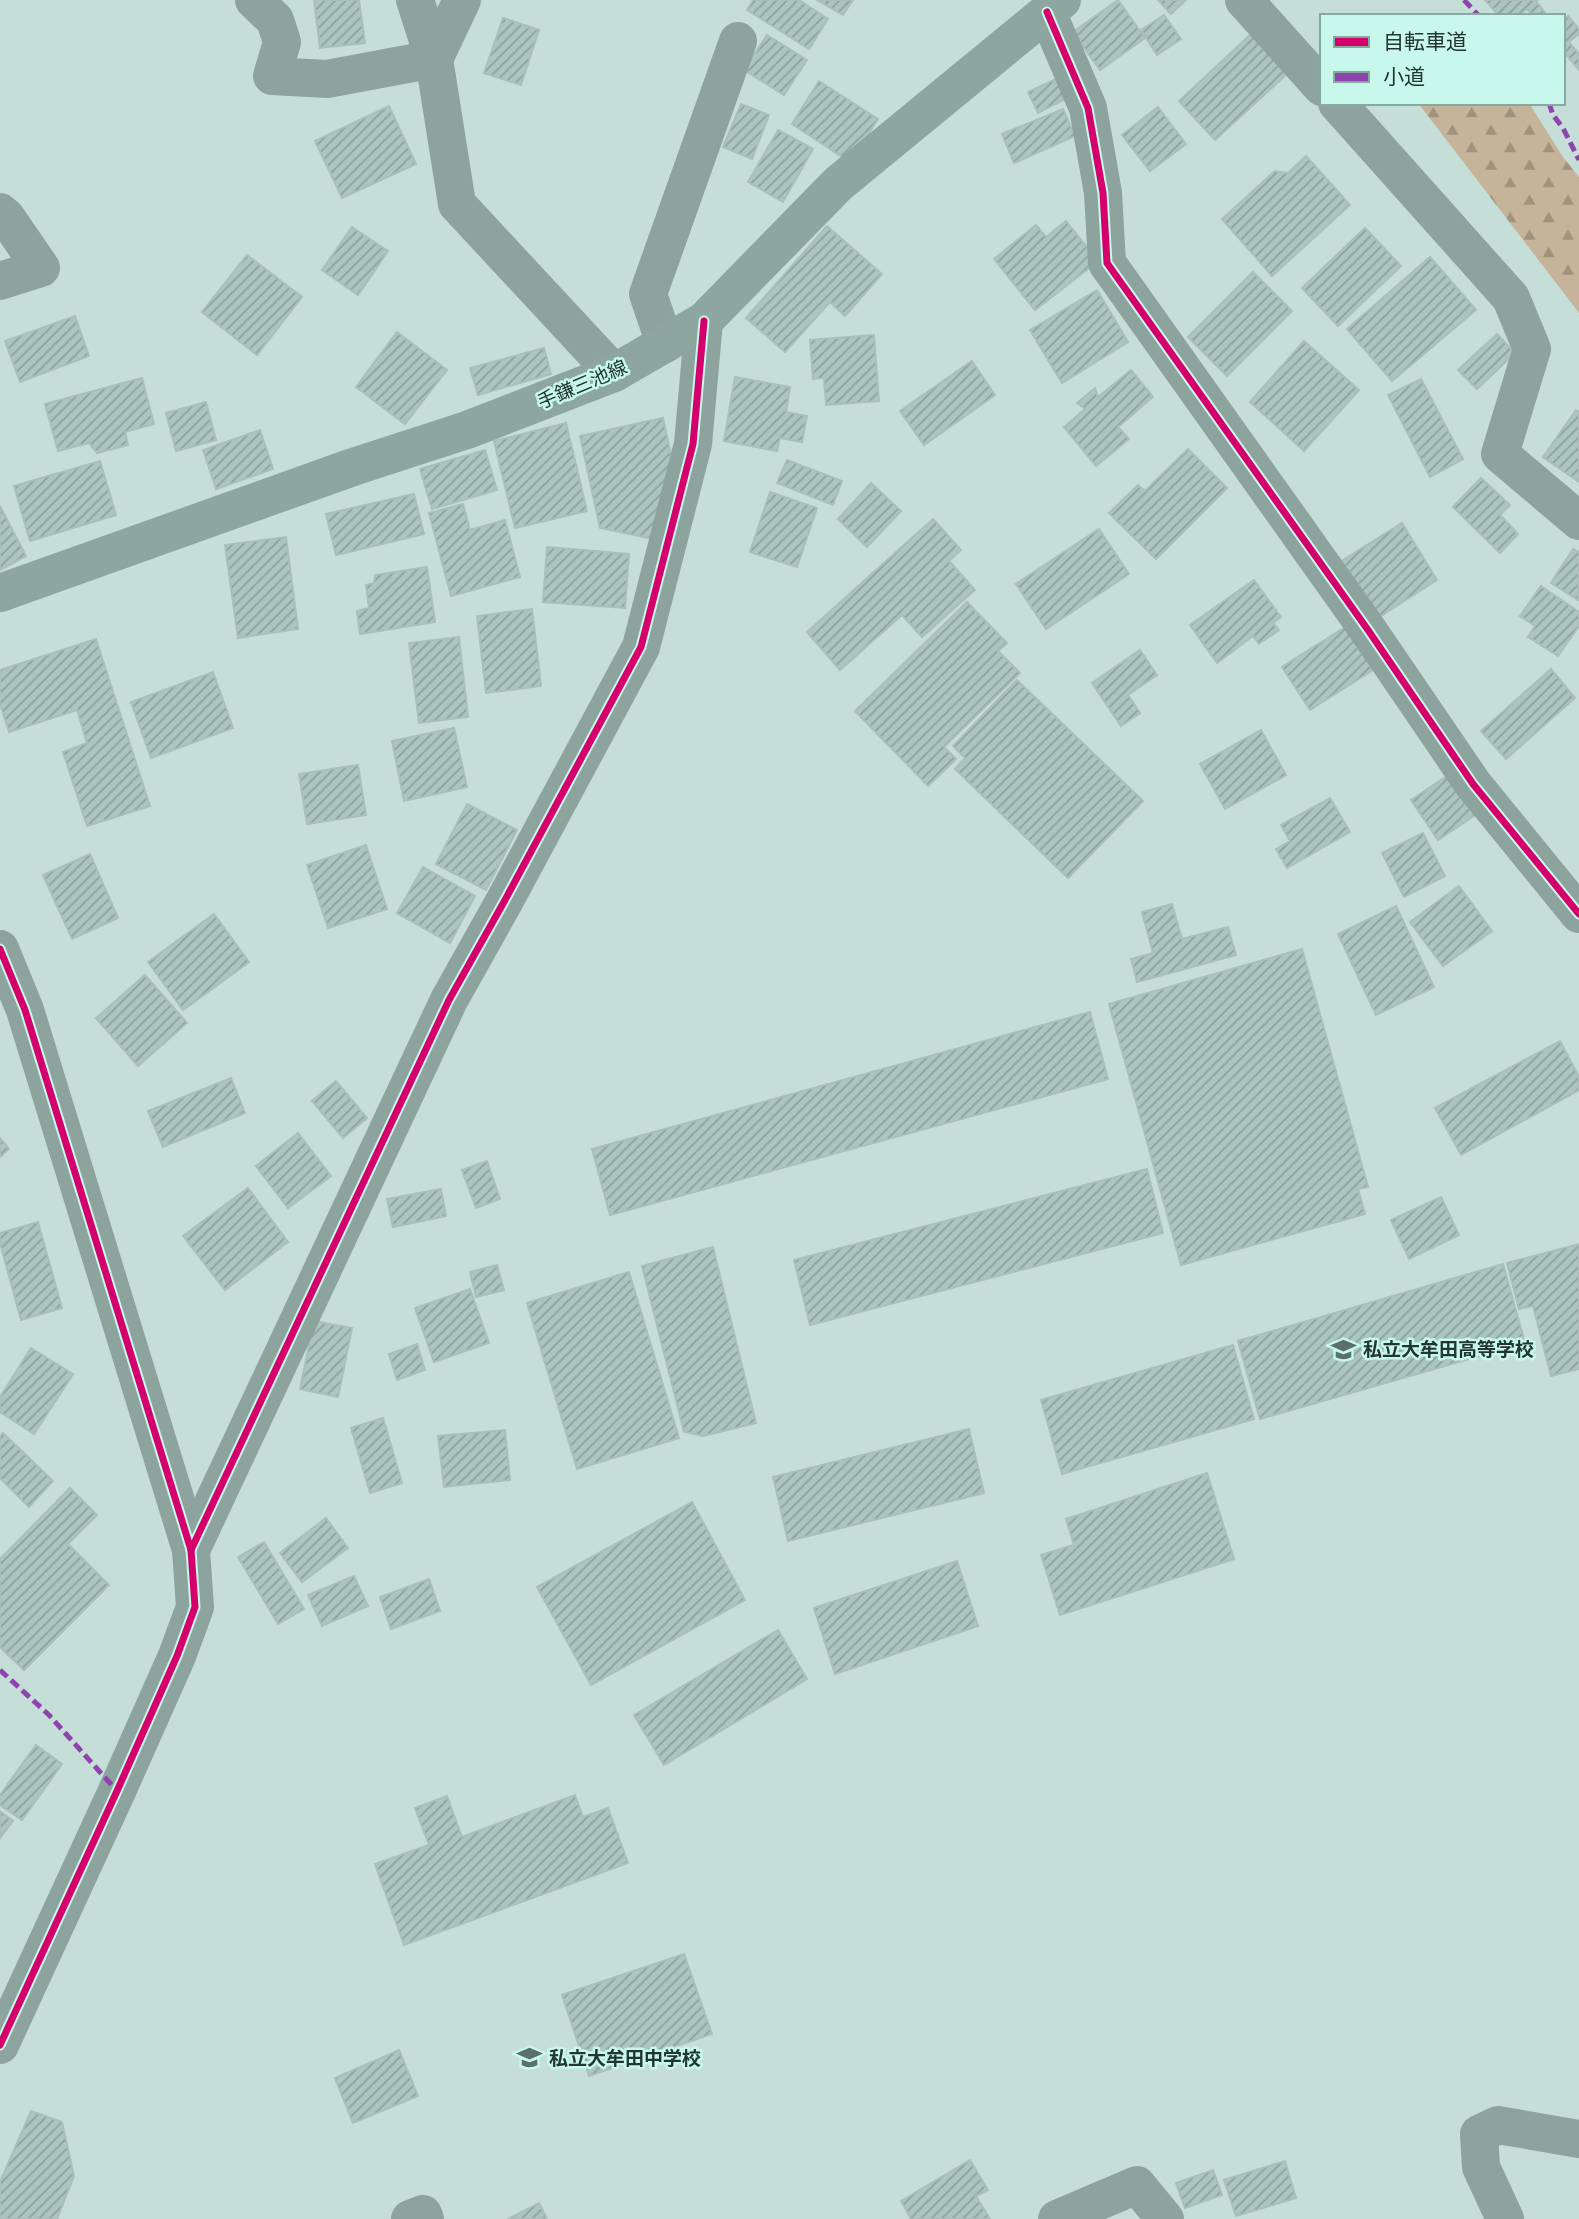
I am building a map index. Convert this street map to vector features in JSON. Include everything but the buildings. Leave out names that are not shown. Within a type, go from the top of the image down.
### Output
[{"type":"main road","name":"手鎌三池線","points":[[0,593],[328,475],[467,430],[614,373],[704,321],[838,184],[1054,6]]},
{"type":"street","points":[[254,0],[275,20],[282,42],[272,76],[327,79],[434,59]]},
{"type":"street","points":[[415,0],[434,59],[457,204],[614,373]]},
{"type":"street","points":[[434,59],[462,0]]},
{"type":"street","points":[[1244,0],[1320,85]]},
{"type":"street","points":[[1054,6],[1088,108],[1103,193],[1107,263],[1368,630],[1473,784],[1579,914]]},
{"type":"street","points":[[665,344],[648,294],[738,41]]},
{"type":"street","points":[[1339,105],[1511,298],[1532,349],[1500,454],[1579,521]]},
{"type":"street","points":[[0,212],[41,268],[0,281]]},
{"type":"street","points":[[191,1549],[449,1000],[506,900],[641,647],[693,444],[704,321]]},
{"type":"street","points":[[0,949],[25,1010],[191,1549],[195,1607],[177,1656],[0,2045]]},
{"type":"street","points":[[1505,2219],[1481,2167],[1479,2134],[1498,2125],[1579,2139]]},
{"type":"street","points":[[1057,2219],[1137,2185],[1165,2219]]},
{"type":"street","points":[[410,2219],[423,2214],[425,2219]]},
{"type":"green space","points":[[1420,105],[1530,105],[1579,177],[1579,313]]},
{"type":"marked path","points":[[1464,0],[1477,14]]},
{"type":"marked path","points":[[1550,105],[1579,160]]},
{"type":"marked path","points":[[0,1670],[49,1715],[117,1791]]},
{"type":"cycle path","points":[[1047,12],[1088,108],[1103,193],[1107,263],[1368,630],[1473,784],[1579,914]]},
{"type":"cycle path","points":[[191,1550],[449,1000],[641,647],[693,444],[704,321]]},
{"type":"cycle path","points":[[0,949],[25,1010],[191,1550],[195,1607],[177,1656],[117,1791],[0,2045]]},
{"type":"place","name":"私立大牟田高等学校","points":[[1343,1349]]},
{"type":"place","name":"私立大牟田中学校","points":[[529,2058]]}]
